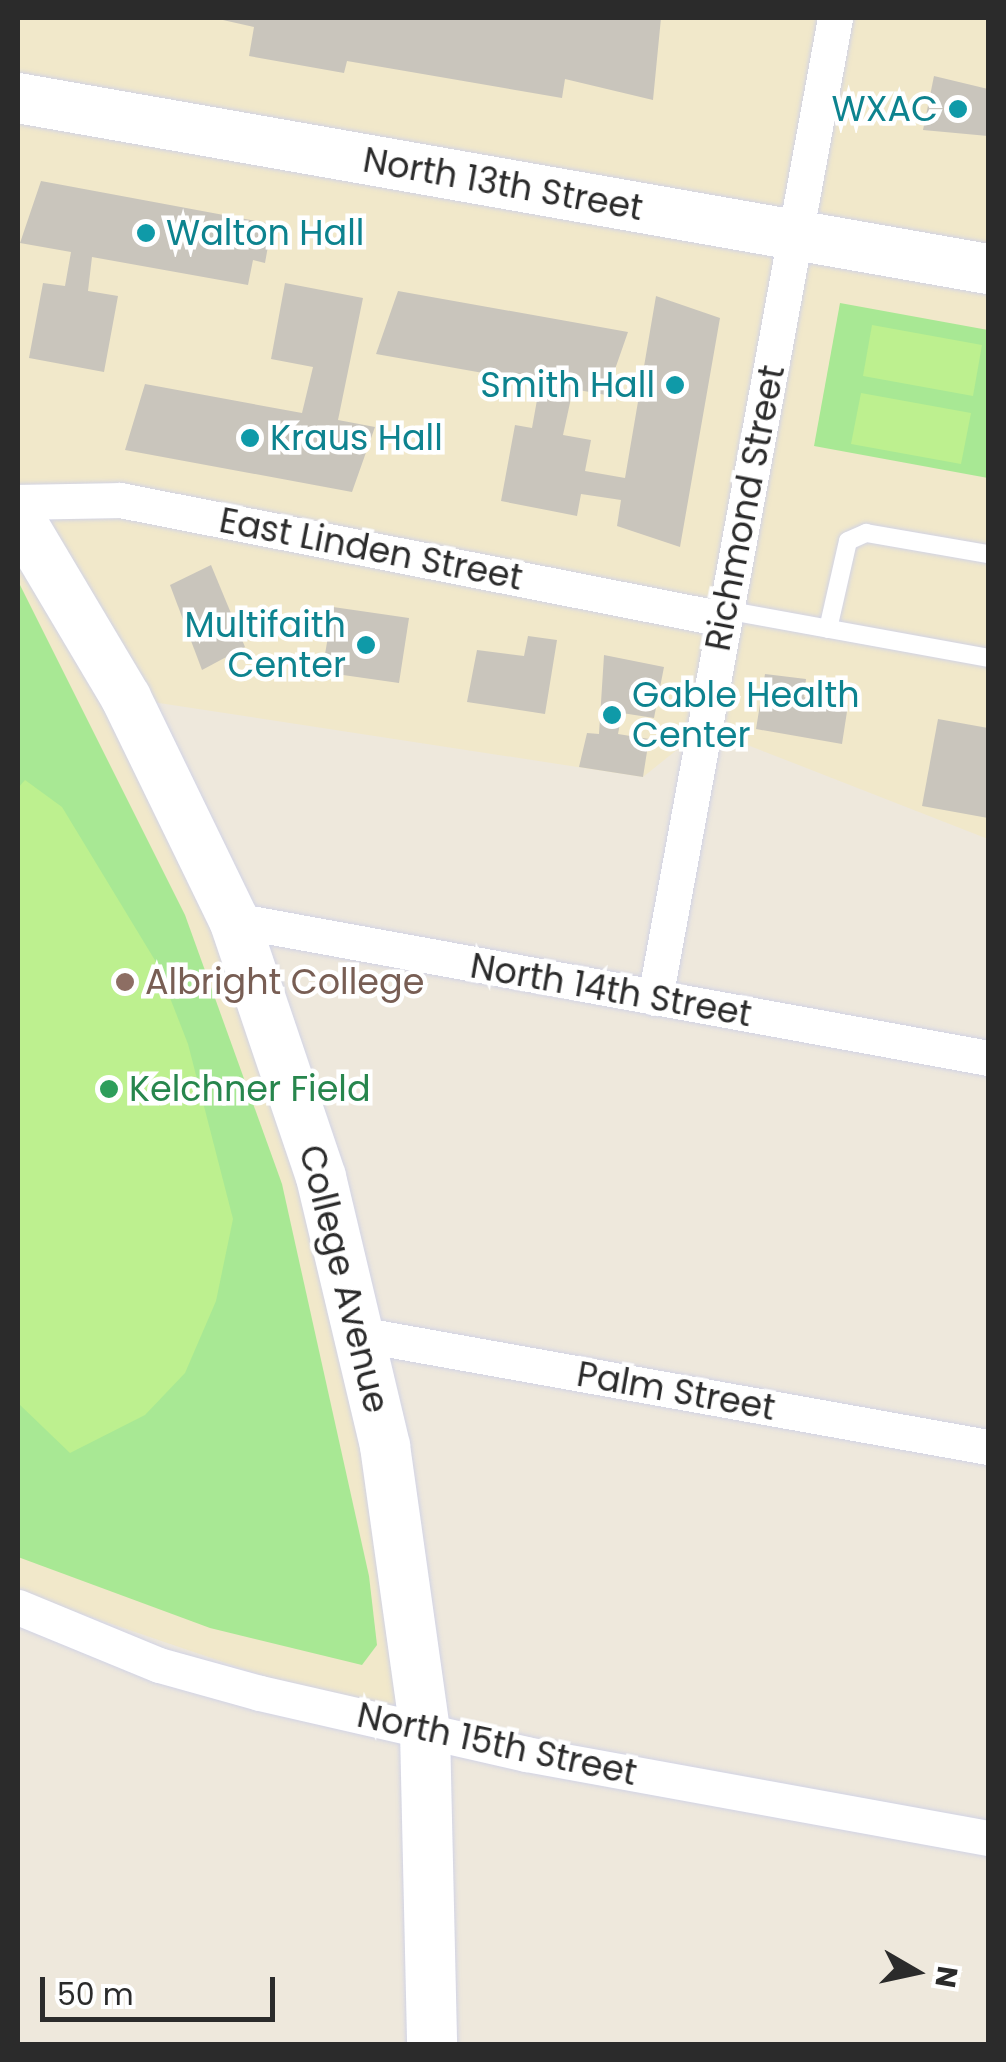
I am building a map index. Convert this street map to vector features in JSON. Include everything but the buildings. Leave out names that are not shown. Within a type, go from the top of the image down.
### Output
[{"type":"street","name":"Richmond Street","points":[[655,998],[835,18]]},
{"type":"street","name":"North 13th Street","points":[[18,98],[988,269]]},
{"type":"street","name":"East Linden Street","points":[[18,502],[120,500],[724,614]]},
{"type":"street","name":"College Avenue","points":[[18,516],[126,698],[234,920],[364,1335],[426,1731],[432,2044]]},
{"type":"street","name":"North 14th Street","points":[[234,920],[988,1058]]},
{"type":"street","name":"Palm Street","points":[[364,1335],[988,1447]]},
{"type":"street","name":"North 15th Street","points":[[18,1607],[159,1665],[426,1731],[988,1838]]},
{"type":"lane","points":[[828,629],[848,540],[866,533],[988,554]]},
{"type":"lane","points":[[724,614],[988,658]]},
{"type":"shaded area","name":"Albright College","points":[[18,18],[988,18],[988,839],[704,728],[643,777],[126,698],[286,1125],[425,1731],[18,1592]]},
{"type":"green space","points":[[840,303],[988,330],[988,478],[814,446]]},
{"type":"green space","points":[[872,325],[982,345],[973,396],[863,376]]},
{"type":"green space","points":[[861,393],[971,413],[961,464],[851,444]]},
{"type":"green space","points":[[18,581],[185,915],[282,1184],[369,1576],[377,1645],[362,1665],[210,1628],[18,1557]]},
{"type":"green space","name":"Kelchner Field","points":[[25,780],[62,807],[156,962],[188,1044],[233,1219],[216,1301],[185,1373],[145,1415],[70,1453],[18,1403],[18,788]]},
{"type":"place","name":"WXAC","points":[[958,109]]},
{"type":"place","name":"Walton Hall","points":[[146,233]]},
{"type":"place","name":"Smith Hall","points":[[675,385]]},
{"type":"place","name":"Kraus Hall","points":[[250,438]]},
{"type":"place","name":"Multifaith Center","points":[[366,645]]},
{"type":"place","name":"Gable Health Center","points":[[612,715]]},
{"type":"place","name":"Albright College","points":[[125,982]]},
{"type":"place","name":"Kelchner Field","points":[[109,1089]]}]
